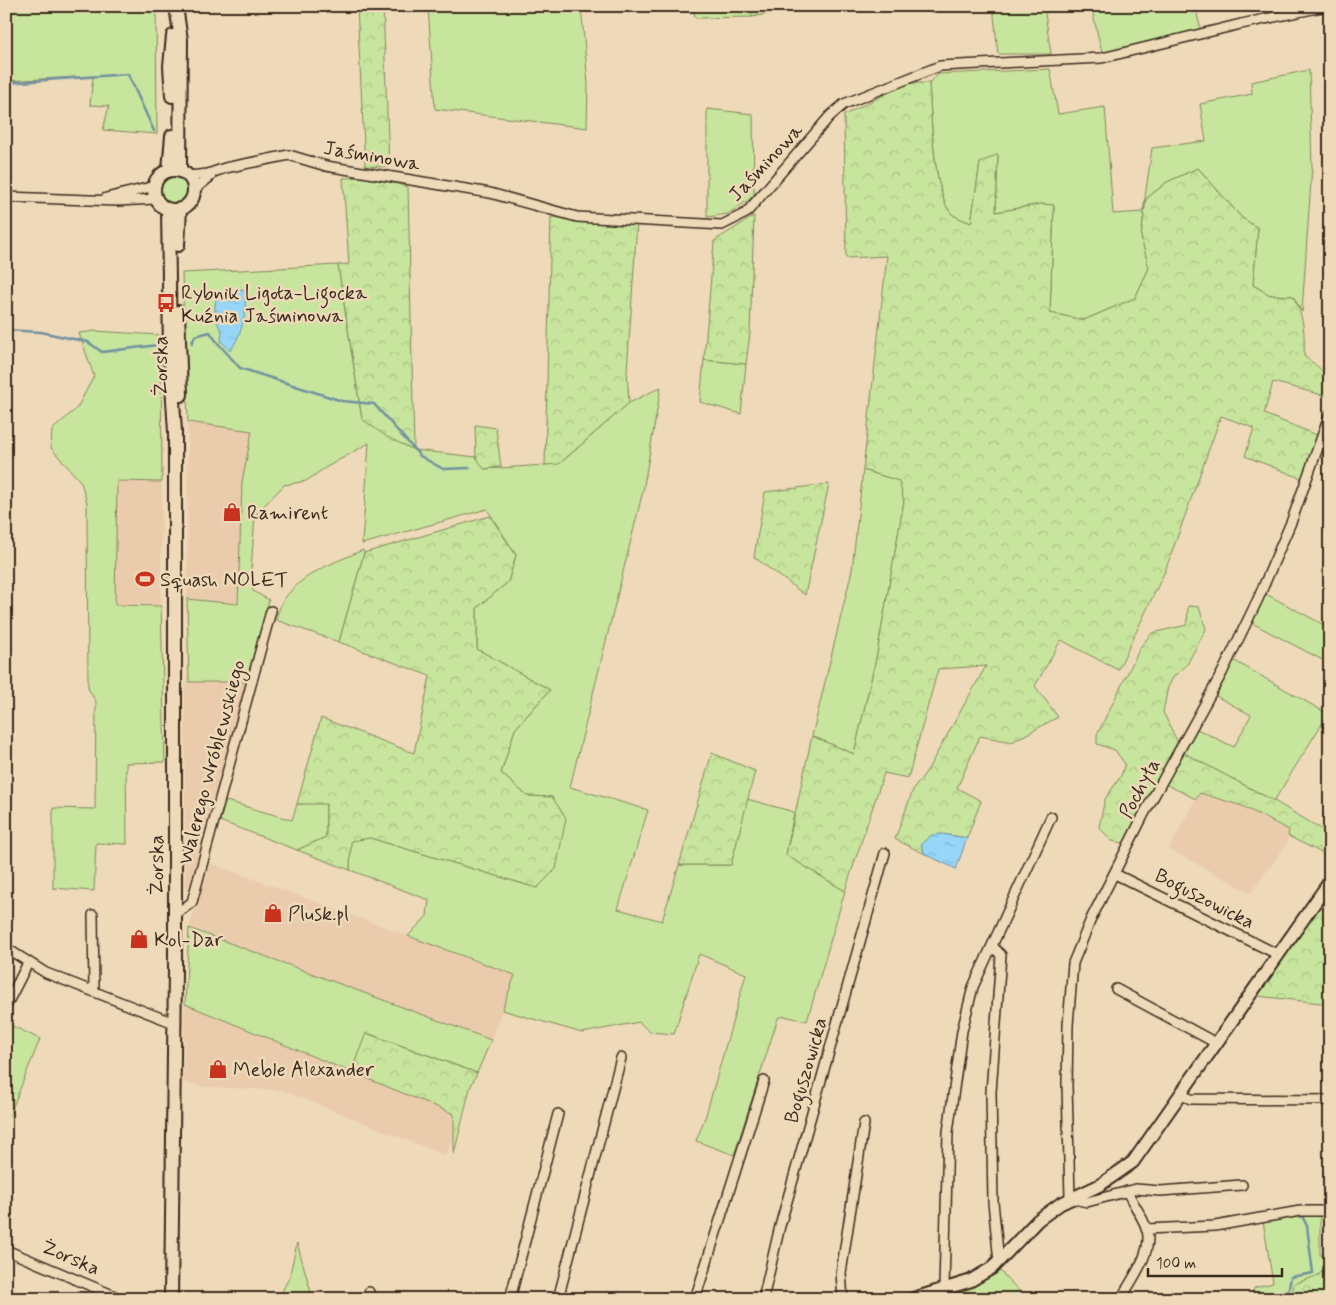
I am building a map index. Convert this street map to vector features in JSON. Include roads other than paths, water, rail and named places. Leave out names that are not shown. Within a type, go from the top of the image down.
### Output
[{"type":"main road","points":[[176,6],[181,40],[179,172],[194,189],[190,203],[174,209],[155,192],[159,177],[179,172]]},
{"type":"main road","name":"Żorska","points":[[171,1299],[175,915],[173,677],[175,432],[180,396],[174,209]]},
{"type":"street","name":"Jaśminowa","points":[[194,189],[215,172],[225,168],[289,155],[326,166],[490,193],[577,217],[722,225],[746,213],[830,116],[844,104],[940,66],[1102,58],[1241,24],[1327,6]]},
{"type":"street","name":"Jaśminowa","points":[[179,172],[215,172]]},
{"type":"street","points":[[6,197],[117,201],[155,192]]},
{"type":"street","name":"Pochyła","points":[[1070,1198],[1067,1086],[1073,963],[1091,919],[1144,814],[1222,673],[1258,599],[1292,520],[1330,414]]},
{"type":"street","name":"Walerego Wróblewskiego","points":[[175,915],[192,902],[271,612]]},
{"type":"street","points":[[944,1288],[948,1132],[962,1031],[973,987],[1051,817]]},
{"type":"street","name":"Boguszowicka","points":[[763,1299],[783,1217],[885,853]]},
{"type":"street","name":"Boguszowicka","points":[[1115,874],[1279,955]]},
{"type":"street","points":[[912,1299],[970,1281],[999,1262],[1038,1220],[1070,1198],[1100,1185],[1133,1162],[1330,881]]},
{"type":"street","points":[[93,915],[94,991]]},
{"type":"street","points":[[992,946],[1001,955],[991,1092],[993,1202],[999,1262]]},
{"type":"street","points":[[6,948],[46,973],[174,1023]]},
{"type":"street","points":[[6,1006],[28,963]]},
{"type":"street","points":[[1116,989],[1216,1043]]},
{"type":"street","points":[[558,1299],[621,1058]]},
{"type":"street","name":"Boguszowicka","points":[[694,1299],[764,1081]]},
{"type":"street","points":[[1181,1095],[1192,1099],[1330,1100]]},
{"type":"street","points":[[510,1299],[558,1114]]},
{"type":"street","points":[[843,1299],[841,1272],[864,1122]]},
{"type":"street","points":[[1070,1198],[1087,1202],[1127,1191],[1242,1185]]},
{"type":"street","points":[[1120,1299],[1145,1254],[1148,1241],[1146,1229],[1127,1191]]},
{"type":"street","points":[[1146,1229],[1167,1230],[1215,1226],[1300,1211],[1330,1211]]},
{"type":"street","name":"Żorska","points":[[6,1250],[122,1299]]},
{"type":"water","points":[[243,289],[245,312],[238,338],[230,351],[221,341],[222,331],[216,318],[215,309],[217,294]]},
{"type":"water","points":[[941,834],[967,838],[956,869],[925,854],[921,844],[932,835]]},
{"type":"waterway","points":[[6,83],[128,74],[154,131]]},
{"type":"waterway","points":[[6,330],[41,332],[88,342],[102,352],[158,345]]},
{"type":"waterway","points":[[192,343],[195,336],[210,332],[240,368],[342,401],[374,404],[420,456],[443,469],[470,468]]},
{"type":"waterway","points":[[1287,1299],[1291,1277],[1313,1273],[1307,1226],[1302,1216]]},
{"type":"place","name":"Rybnik Ligota-Ligocka Kuźnia Jaśminowa","points":[[166,303]]},
{"type":"place","name":"Ramirent","points":[[232,512]]},
{"type":"place","name":"Squash NOLET","points":[[145,579]]},
{"type":"place","name":"Plusk.pl","points":[[273,913]]},
{"type":"place","name":"Kol-Dar","points":[[139,939]]},
{"type":"place","name":"Meble Alexander","points":[[218,1069]]}]
